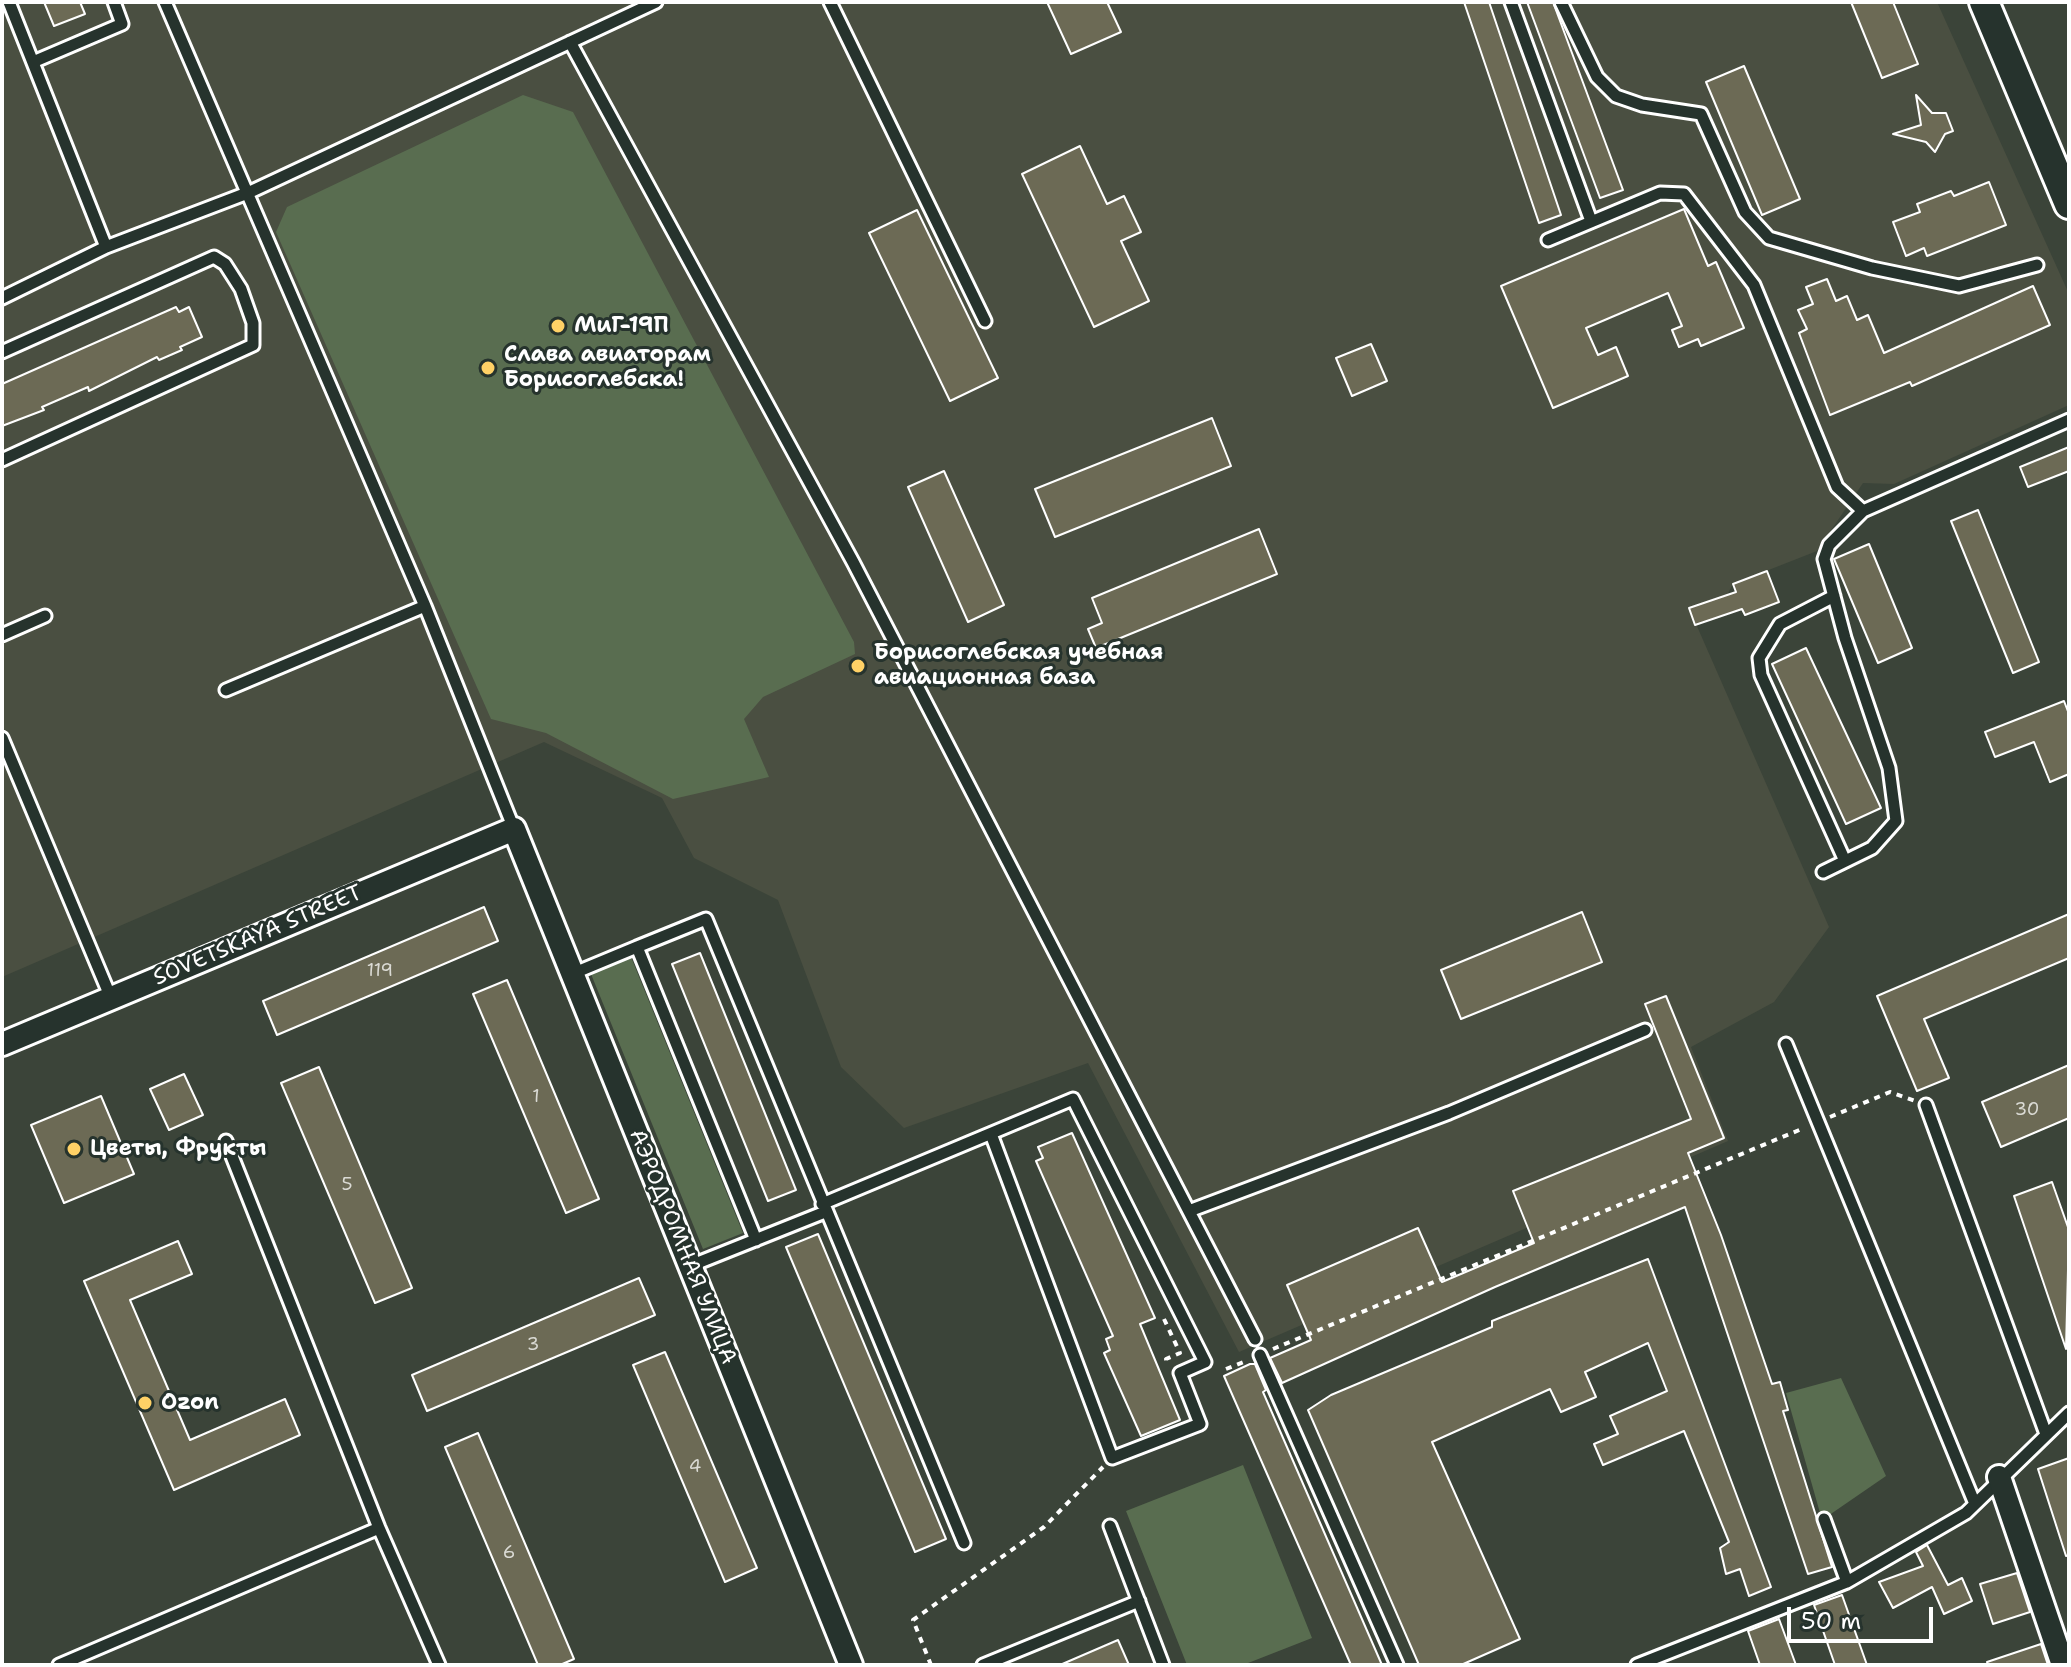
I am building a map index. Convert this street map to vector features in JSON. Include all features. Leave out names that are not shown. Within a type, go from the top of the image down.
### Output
[{"type":"street","points":[[1984,2],[2066,188]]},
{"type":"street","name":"АЭРОДРОМНАЯ УЛИЦА","points":[[514,829],[851,1665]]},
{"type":"street","name":"SOVETSKAYA STREET","points":[[2,1044],[514,829]]},
{"type":"street","points":[[1999,1477],[2063,1665]]},
{"type":"lane","points":[[9,2],[106,247]]},
{"type":"lane","points":[[33,62],[122,24],[114,2]]},
{"type":"lane","points":[[165,2],[250,192],[425,606],[514,829]]},
{"type":"lane","points":[[2,298],[106,247],[250,192],[656,2]]},
{"type":"lane","points":[[830,2],[985,321]]},
{"type":"lane","points":[[1511,2],[1591,221]]},
{"type":"lane","points":[[1561,2],[1597,77],[1616,96],[1642,105],[1701,114],[1745,212],[1769,238],[1872,268],[1959,286],[2037,265]]},
{"type":"lane","points":[[570,42],[853,562],[1255,1339]]},
{"type":"lane","points":[[1548,240],[1660,193],[1684,194],[1754,285],[1837,487],[1863,511]]},
{"type":"lane","points":[[2,352],[214,257],[225,264],[241,289],[253,323],[253,345],[2,460]]},
{"type":"lane","points":[[1823,872],[1872,848],[1896,821],[1889,768],[1824,559],[1829,545],[1863,511],[2069,420]]},
{"type":"lane","points":[[1834,596],[1780,624],[1759,658],[1761,675],[1845,861]]},
{"type":"lane","points":[[226,690],[425,606]]},
{"type":"lane","points":[[2,635],[45,616]]},
{"type":"lane","points":[[2,738],[111,998]]},
{"type":"lane","points":[[572,974],[706,919],[964,1543]]},
{"type":"lane","points":[[637,947],[756,1240]]},
{"type":"lane","points":[[1189,1211],[1449,1113],[1645,1030]]},
{"type":"lane","points":[[1786,1044],[1975,1504]]},
{"type":"lane","points":[[690,1266],[756,1240],[823,1208],[991,1134],[1073,1099],[1205,1362],[1180,1373],[1200,1424],[1112,1458],[991,1134]]},
{"type":"lane","points":[[1926,1105],[2046,1434]]},
{"type":"lane","points":[[226,1141],[379,1528],[439,1665]]},
{"type":"lane","points":[[1260,1355],[1397,1665]]},
{"type":"lane","points":[[1637,1665],[1847,1582],[1966,1513],[1999,1477],[2069,1413]]},
{"type":"lane","points":[[1824,1519],[1847,1582]]},
{"type":"lane","points":[[1110,1526],[1163,1665]]},
{"type":"lane","points":[[59,1665],[379,1528]]},
{"type":"lane","points":[[983,1665],[1139,1601]]},
{"type":"path","points":[[1226,1369],[1890,1092],[1926,1105]]},
{"type":"path","points":[[1160,1311],[1180,1353],[1166,1359],[1171,1372]]},
{"type":"path","points":[[931,1665],[913,1620],[1044,1527],[1112,1458]]},
{"type":"shaded area","name":"Борисоглебская учебная авиационная база","points":[[2,2],[1937,2],[2069,294],[2069,405],[1894,484],[1863,483],[1817,551],[1733,584],[1727,595],[1689,608],[1829,927],[1774,1002],[1691,1047],[1728,1141],[1239,1352],[1088,1063],[904,1128],[841,1067],[778,900],[694,858],[662,798],[544,742],[2,977]]},
{"type":"green space","points":[[523,95],[573,112],[854,642],[855,654],[763,697],[744,719],[769,777],[673,799],[546,733],[491,719],[276,232],[287,207]]},
{"type":"green space","points":[[631,957],[743,1233],[703,1249],[591,974]]},
{"type":"green space","points":[[1841,1378],[1886,1476],[1822,1520],[1786,1393]]},
{"type":"green space","points":[[1243,1465],[1312,1638],[1243,1665],[1187,1665],[1126,1511]]},
{"type":"building","points":[[44,2],[80,2],[85,14],[54,26]]},
{"type":"building","points":[[1047,2],[1107,2],[1121,32],[1071,54]]},
{"type":"building","points":[[1464,2],[1489,2],[1561,215],[1539,223]]},
{"type":"building","points":[[1527,2],[1553,2],[1623,190],[1600,198]]},
{"type":"building","points":[[1851,2],[1893,2],[1918,64],[1882,78]]},
{"type":"building","points":[[1744,66],[1800,199],[1762,215],[1706,82]]},
{"type":"building","points":[[1916,95],[1932,113],[1946,113],[1953,131],[1945,134],[1935,152],[1926,142],[1893,134],[1921,125]]},
{"type":"building","points":[[1080,146],[1107,204],[1124,196],[1141,232],[1121,241],[1149,301],[1094,327],[1022,174]]},
{"type":"building","points":[[1989,182],[2006,225],[1927,256],[1924,248],[1906,256],[1893,222],[1920,212],[1917,204],[1951,191],[1954,196]]},
{"type":"building","points":[[1684,209],[1708,266],[1716,262],[1744,328],[1701,346],[1698,339],[1679,347],[1672,330],[1682,326],[1668,293],[1586,328],[1598,355],[1616,347],[1628,376],[1553,408],[1501,286]]},
{"type":"building","points":[[917,210],[998,378],[950,401],[869,233]]},
{"type":"building","points":[[1827,279],[1836,301],[1847,296],[1857,320],[1868,315],[1884,353],[2033,286],[2050,325],[1912,386],[1910,382],[1830,415],[1799,333],[1807,329],[1798,310],[1813,304],[1806,287]]},
{"type":"building","points":[[176,307],[179,312],[189,307],[202,337],[180,347],[182,350],[159,360],[157,357],[89,391],[88,387],[42,407],[44,410],[2,426],[2,384]]},
{"type":"building","points":[[1371,344],[1387,381],[1352,396],[1336,358]]},
{"type":"building","points":[[1212,418],[1231,466],[1055,537],[1035,489]]},
{"type":"building","points":[[2069,447],[2069,471],[2028,487],[2020,467]]},
{"type":"building","points":[[944,471],[1004,605],[968,622],[908,487]]},
{"type":"building","points":[[1978,510],[2039,662],[2013,673],[1951,521]]},
{"type":"building","points":[[1259,529],[1277,574],[1096,648],[1088,629],[1102,623],[1092,598]]},
{"type":"building","points":[[1869,544],[1912,648],[1878,663],[1834,559]]},
{"type":"building","points":[[1767,571],[1779,602],[1745,615],[1742,609],[1695,625],[1689,608],[1736,592],[1733,584]]},
{"type":"building","points":[[1806,648],[1881,808],[1846,824],[1772,664]]},
{"type":"building","points":[[2064,701],[2069,714],[2069,774],[2050,782],[2034,742],[1995,757],[1985,732]]},
{"type":"building","points":[[484,907],[498,941],[277,1035],[263,1001]]},
{"type":"building","points":[[1582,912],[1602,962],[1461,1019],[1441,970]]},
{"type":"building","points":[[2069,914],[2069,958],[1924,1019],[1949,1078],[1917,1091],[1877,996]]},
{"type":"building","points":[[700,953],[796,1190],[768,1201],[672,964]]},
{"type":"building","points":[[507,980],[599,1199],[566,1213],[473,994]]},
{"type":"building","points":[[1666,996],[1724,1138],[1688,1153],[1721,1235],[1772,1384],[1780,1382],[1788,1410],[1783,1411],[1832,1567],[1808,1574],[1685,1207],[1495,1287],[1282,1383],[1270,1358],[1311,1340],[1287,1285],[1418,1228],[1442,1282],[1534,1243],[1513,1191],[1691,1119],[1645,1004]]},
{"type":"building","points":[[2069,1065],[2069,1118],[2001,1147],[1982,1102]]},
{"type":"building","points":[[319,1067],[412,1288],[375,1303],[281,1083]]},
{"type":"building","points":[[184,1074],[203,1115],[169,1130],[150,1089]]},
{"type":"building","points":[[101,1096],[134,1174],[64,1203],[31,1125]]},
{"type":"building","points":[[1072,1133],[1155,1318],[1140,1324],[1180,1420],[1141,1436],[1104,1353],[1110,1350],[1106,1339],[1113,1336],[1036,1161],[1043,1158],[1038,1147]]},
{"type":"building","points":[[2052,1182],[2069,1230],[2066,1349],[2014,1196]]},
{"type":"building","points":[[818,1234],[946,1539],[915,1552],[786,1247]]},
{"type":"building","points":[[178,1241],[192,1274],[130,1300],[190,1440],[285,1399],[300,1435],[174,1490],[84,1281]]},
{"type":"building","points":[[1648,1259],[1771,1587],[1749,1596],[1740,1569],[1726,1574],[1720,1548],[1729,1542],[1684,1431],[1603,1465],[1594,1444],[1618,1434],[1610,1416],[1667,1391],[1648,1343],[1585,1372],[1596,1397],[1561,1412],[1550,1389],[1432,1442],[1520,1639],[1461,1665],[1419,1665],[1308,1410],[1331,1395],[1492,1327],[1492,1321]]},
{"type":"building","points":[[639,1278],[655,1315],[427,1411],[412,1375]]},
{"type":"building","points":[[665,1352],[757,1568],[725,1582],[633,1365]]},
{"type":"building","points":[[1255,1364],[1266,1390],[1263,1392],[1382,1665],[1351,1665],[1224,1376]]},
{"type":"building","points":[[478,1433],[574,1659],[560,1665],[538,1665],[445,1447]]},
{"type":"building","points":[[2069,1458],[2069,1555],[2066,1556],[2038,1469]]},
{"type":"building","points":[[1927,1545],[1948,1585],[1962,1578],[1972,1601],[1944,1614],[1932,1587],[1893,1608],[1879,1582],[1923,1566],[1916,1552]]},
{"type":"building","points":[[2017,1573],[2030,1612],[1993,1624],[1980,1584]]},
{"type":"building","points":[[1842,1595],[1867,1665],[1835,1665],[1814,1605]]},
{"type":"building","points":[[1779,1619],[1796,1665],[1760,1665],[1748,1631]]},
{"type":"building","points":[[1118,1640],[1129,1665],[1060,1665]]},
{"type":"building","points":[[2041,1644],[2048,1665],[1988,1665],[1987,1662]]},
{"type":"place","name":"МиГ-19П","points":[[558,326]]},
{"type":"place","name":"Слава авиаторам Борисоглебска!","points":[[488,368]]},
{"type":"place","name":"Борисоглебская учебная авиационная база","points":[[858,666]]},
{"type":"place","name":"Цветы, Фрукты","points":[[74,1149]]},
{"type":"place","name":"Ozon","points":[[145,1403]]}]
